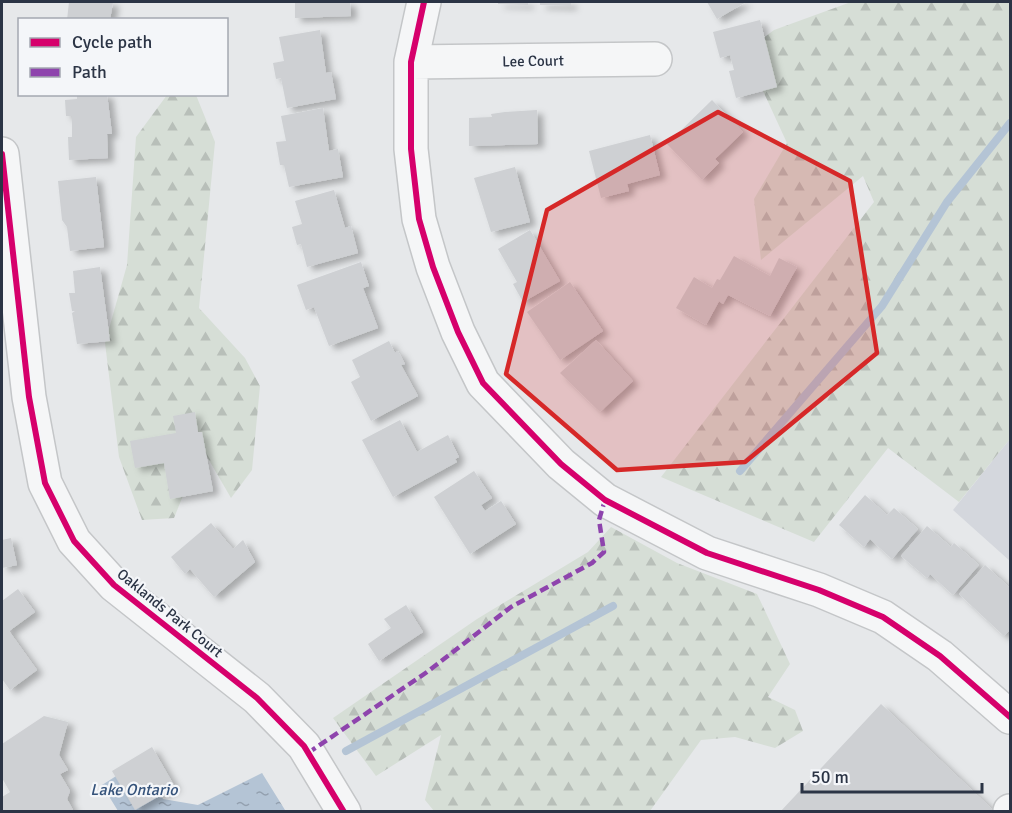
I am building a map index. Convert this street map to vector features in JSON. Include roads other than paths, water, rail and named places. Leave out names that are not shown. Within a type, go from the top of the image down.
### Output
[{"type":"street","points":[[424,2],[411,62],[411,149],[419,219],[433,267],[458,332],[483,383],[561,464],[605,500],[707,553],[819,590],[883,617],[940,656],[1011,717]]},
{"type":"street","name":"Lee Court","points":[[411,62],[655,59]]},
{"type":"street","name":"Oaklands Park Court","points":[[2,154],[29,397],[45,483],[74,542],[114,585],[257,698],[304,746],[344,812]]},
{"type":"water","name":"Lake Ontario","points":[[143,759],[163,799],[198,805],[262,773],[285,810],[118,811],[102,785]]},
{"type":"waterway","points":[[740,471],[882,306],[947,202],[1010,123]]},
{"type":"waterway","points":[[346,751],[613,606]]}]
